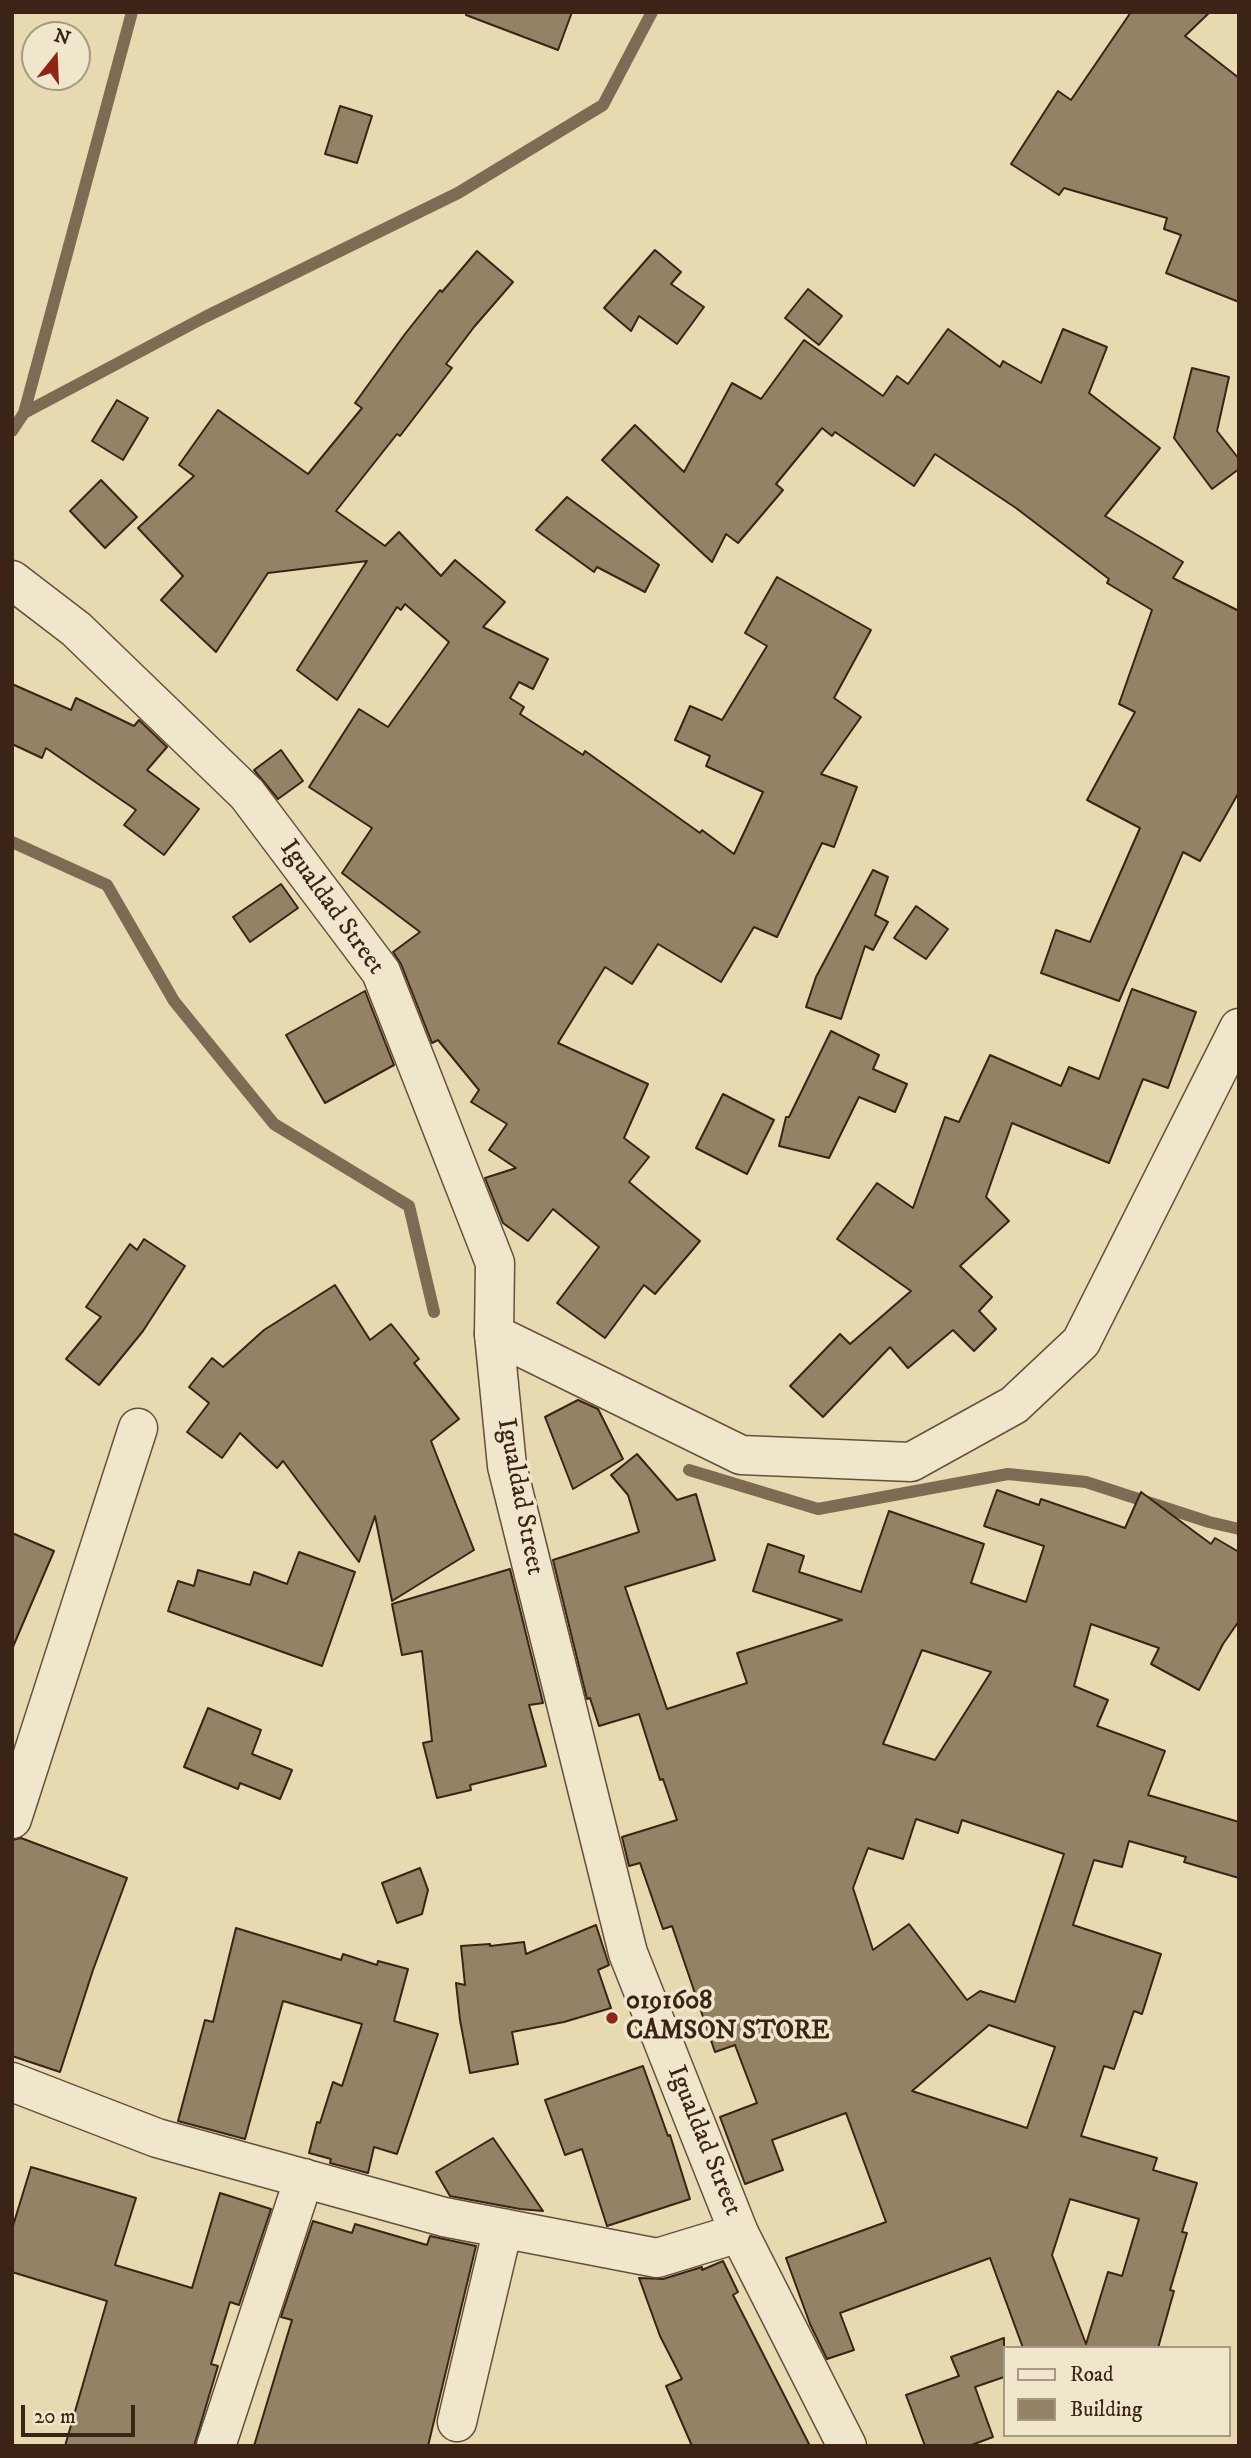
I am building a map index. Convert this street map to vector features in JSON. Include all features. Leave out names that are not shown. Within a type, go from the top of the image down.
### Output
[{"type":"street","name":"Igualdad Street","points":[[12,580],[76,629],[247,794],[381,972],[495,1263],[494,1334],[507,1466],[628,1953],[740,2233],[847,2446]]},
{"type":"street","points":[[494,1334],[741,1455],[911,1462],[1014,1405],[1081,1342],[1239,1028]]},
{"type":"street","points":[[12,1819],[138,1428]]},
{"type":"street","points":[[12,2082],[157,2138],[444,2217],[657,2258],[740,2233]]},
{"type":"street","points":[[216,2446],[304,2178]]},
{"type":"street","points":[[457,2422],[503,2228]]},
{"type":"building","points":[[467,12],[572,12],[558,50],[466,15]]},
{"type":"building","points":[[1131,12],[1210,12],[1185,36],[1239,78],[1239,302],[1166,273],[1181,235],[1164,229],[1167,218],[1064,188],[1059,195],[1011,164],[1058,91],[1071,100]]},
{"type":"building","points":[[340,106],[372,116],[357,163],[325,154]]},
{"type":"building","points":[[655,250],[681,272],[671,284],[704,307],[677,344],[639,316],[631,331],[604,308]]},
{"type":"building","points":[[477,251],[513,282],[446,364],[452,368],[400,436],[397,434],[336,511],[385,546],[399,532],[441,576],[455,560],[505,602],[483,627],[548,659],[533,689],[519,682],[510,698],[524,707],[520,714],[583,755],[585,751],[734,854],[763,792],[706,766],[710,756],[675,740],[690,706],[722,720],[767,646],[745,633],[777,577],[871,630],[834,698],[861,717],[821,774],[857,787],[834,847],[822,843],[777,937],[754,927],[721,982],[658,944],[632,984],[605,967],[558,1043],[648,1084],[624,1138],[649,1157],[629,1182],[700,1241],[655,1294],[644,1285],[605,1338],[557,1303],[599,1247],[553,1209],[528,1241],[503,1223],[485,1178],[516,1168],[489,1150],[507,1124],[471,1102],[479,1090],[438,1040],[432,1043],[401,964],[393,952],[420,932],[342,873],[372,828],[309,787],[359,709],[388,727],[449,642],[405,604],[401,610],[397,607],[337,700],[297,670],[367,561],[268,573],[216,652],[161,600],[183,576],[138,528],[194,476],[179,465],[218,410],[308,474],[362,408],[355,403],[405,334],[440,290],[442,292]]},
{"type":"building","points":[[808,289],[842,316],[819,345],[785,318]]},
{"type":"building","points":[[948,329],[1000,367],[1003,361],[1041,383],[1063,329],[1107,347],[1089,393],[1160,448],[1105,516],[1183,562],[1173,578],[1239,611],[1239,792],[1200,861],[1183,852],[1119,1001],[1041,973],[1056,930],[1090,942],[1140,828],[1087,800],[1135,712],[1119,704],[1152,610],[1107,583],[1109,579],[1016,508],[935,454],[914,486],[835,432],[832,436],[822,428],[776,484],[783,490],[738,543],[726,534],[712,562],[602,460],[635,425],[684,472],[732,383],[761,399],[804,340],[883,396],[897,376],[908,384]]},
{"type":"building","points":[[1192,368],[1229,377],[1217,431],[1239,459],[1239,469],[1212,489],[1174,438]]},
{"type":"building","points":[[117,400],[148,418],[123,460],[92,441]]},
{"type":"building","points":[[101,480],[137,517],[105,548],[70,511]]},
{"type":"building","points":[[567,497],[659,565],[645,592],[597,567],[594,572],[536,530]]},
{"type":"building","points":[[12,684],[71,710],[76,698],[134,726],[139,720],[167,747],[147,770],[199,809],[164,855],[124,825],[136,810],[46,748],[42,758],[12,744]]},
{"type":"building","points":[[281,750],[303,781],[278,799],[254,770]]},
{"type":"building","points":[[873,870],[888,877],[875,915],[888,922],[873,950],[865,946],[841,1019],[806,1007],[816,977]]},
{"type":"building","points":[[281,884],[298,908],[250,942],[233,917]]},
{"type":"building","points":[[916,906],[948,929],[926,959],[894,938]]},
{"type":"building","points":[[1132,989],[1196,1012],[1168,1088],[1143,1079],[1109,1163],[1012,1123],[986,1197],[1009,1221],[960,1266],[992,1297],[979,1311],[996,1329],[974,1351],[953,1330],[908,1368],[890,1347],[823,1417],[790,1386],[840,1334],[850,1344],[911,1291],[837,1239],[877,1183],[913,1208],[945,1117],[959,1122],[990,1055],[1061,1086],[1069,1067],[1099,1079]]},
{"type":"building","points":[[365,991],[394,1065],[325,1103],[286,1035]]},
{"type":"building","points":[[831,1031],[879,1055],[873,1069],[907,1084],[895,1112],[859,1097],[829,1158],[779,1146],[786,1117],[789,1117]]},
{"type":"building","points":[[723,1094],[774,1120],[747,1174],[696,1148]]},
{"type":"building","points":[[144,1239],[185,1266],[143,1331],[99,1385],[66,1359],[101,1317],[86,1307],[130,1244],[137,1250]]},
{"type":"building","points":[[335,1285],[370,1340],[391,1324],[419,1359],[414,1363],[459,1419],[431,1441],[474,1550],[392,1601],[375,1516],[359,1562],[283,1461],[277,1468],[240,1433],[222,1458],[187,1432],[209,1403],[189,1387],[212,1358],[223,1367],[264,1330]]},
{"type":"building","points":[[578,1400],[598,1409],[623,1459],[573,1489],[545,1417]]},
{"type":"building","points":[[637,1454],[677,1500],[696,1494],[715,1560],[625,1587],[667,1709],[747,1683],[737,1653],[842,1620],[753,1591],[768,1544],[804,1556],[799,1572],[861,1592],[889,1511],[984,1544],[971,1583],[1026,1602],[1044,1546],[984,1526],[997,1490],[1039,1505],[1041,1499],[1125,1528],[1141,1492],[1211,1544],[1215,1538],[1239,1552],[1239,1621],[1223,1644],[1199,1690],[1151,1664],[1159,1648],[1091,1624],[1074,1686],[1108,1700],[1097,1726],[1165,1751],[1148,1795],[1239,1822],[1239,1878],[1184,1862],[1186,1857],[1129,1841],[1122,1867],[1094,1860],[1073,1925],[1161,1954],[1142,2014],[1134,2011],[1114,2069],[1104,2066],[1081,2136],[1157,2158],[1153,2170],[1197,2183],[1182,2232],[1187,2233],[1170,2290],[1174,2291],[1159,2346],[1022,2346],[990,2258],[840,2313],[854,2350],[827,2359],[810,2324],[786,2258],[886,2222],[846,2113],[772,2140],[783,2170],[745,2184],[720,2117],[757,2103],[735,2045],[715,2052],[672,1926],[663,1929],[640,1863],[629,1866],[622,1837],[677,1820],[663,1779],[660,1780],[639,1714],[599,1726],[590,1698],[587,1699],[553,1560],[639,1532],[628,1495],[611,1475]],"holes":[[[922,1650],[991,1672],[935,1760],[883,1744]],[[916,1819],[958,1833],[962,1820],[1064,1854],[1015,2002],[980,1991],[967,2000],[909,1924],[873,1950],[853,1888],[868,1848],[903,1859]],[[989,2025],[1055,2047],[1027,2128],[912,2091]],[[1070,2199],[1139,2219],[1122,2276],[1108,2272],[1086,2344],[1052,2255]]]},
{"type":"building","points":[[12,1533],[54,1551],[12,1649]]},
{"type":"building","points":[[299,1552],[355,1572],[322,1666],[168,1611],[178,1581],[194,1586],[198,1570],[250,1585],[254,1572],[287,1584]]},
{"type":"building","points":[[510,1569],[543,1703],[529,1705],[546,1766],[470,1785],[471,1790],[437,1798],[423,1743],[432,1741],[422,1651],[402,1655],[392,1604]]},
{"type":"building","points":[[208,1708],[261,1730],[252,1754],[292,1770],[280,1799],[240,1783],[238,1789],[184,1767]]},
{"type":"building","points":[[21,1838],[127,1878],[93,1970],[60,2072],[12,2056],[12,1840]]},
{"type":"building","points":[[420,1868],[428,1890],[422,1914],[397,1923],[382,1883]]},
{"type":"building","points":[[596,1925],[609,1965],[598,1970],[611,2008],[564,2022],[512,2032],[518,2064],[470,2073],[456,1983],[465,1985],[461,1946],[524,1942],[526,1954]]},
{"type":"building","points":[[236,1928],[341,1960],[343,1954],[377,1965],[378,1961],[408,1969],[394,2021],[438,2034],[397,2154],[374,2147],[368,2173],[330,2163],[331,2159],[309,2153],[317,2122],[320,2123],[333,2082],[342,2086],[362,2024],[283,2001],[245,2139],[178,2121],[205,2020],[213,2022]]},
{"type":"building","points":[[643,2066],[668,2136],[670,2135],[690,2199],[607,2226],[582,2149],[565,2155],[545,2100]]},
{"type":"building","points":[[493,2138],[543,2211],[450,2196],[436,2172]]},
{"type":"building","points":[[31,2167],[136,2198],[115,2265],[192,2288],[220,2193],[271,2209],[239,2305],[230,2302],[211,2364],[218,2366],[194,2446],[65,2446],[107,2301],[12,2272],[12,2229]]},
{"type":"building","points":[[313,2221],[352,2233],[355,2224],[427,2245],[430,2236],[476,2246],[428,2446],[254,2446],[292,2320],[281,2317]]},
{"type":"building","points":[[723,2261],[738,2292],[733,2295],[810,2446],[692,2446],[666,2386],[682,2379],[660,2336],[639,2278],[663,2279],[702,2267],[702,2270]]},
{"type":"building","points":[[1004,2338],[1002,2378],[975,2387],[993,2437],[969,2446],[925,2446],[906,2395],[959,2376],[951,2357]]},
{"type":"waterway","points":[[12,431],[24,413],[132,12]]},
{"type":"waterway","points":[[24,413],[205,317],[458,193],[603,105],[652,12]]},
{"type":"waterway","points":[[12,842],[107,885],[174,1001],[274,1124],[409,1206],[434,1312]]},
{"type":"waterway","points":[[689,1470],[818,1509],[1008,1474],[1086,1482],[1209,1522],[1239,1529]]},
{"type":"place","name":"0191608 CAMSON STORE","points":[[612,2018]]}]
